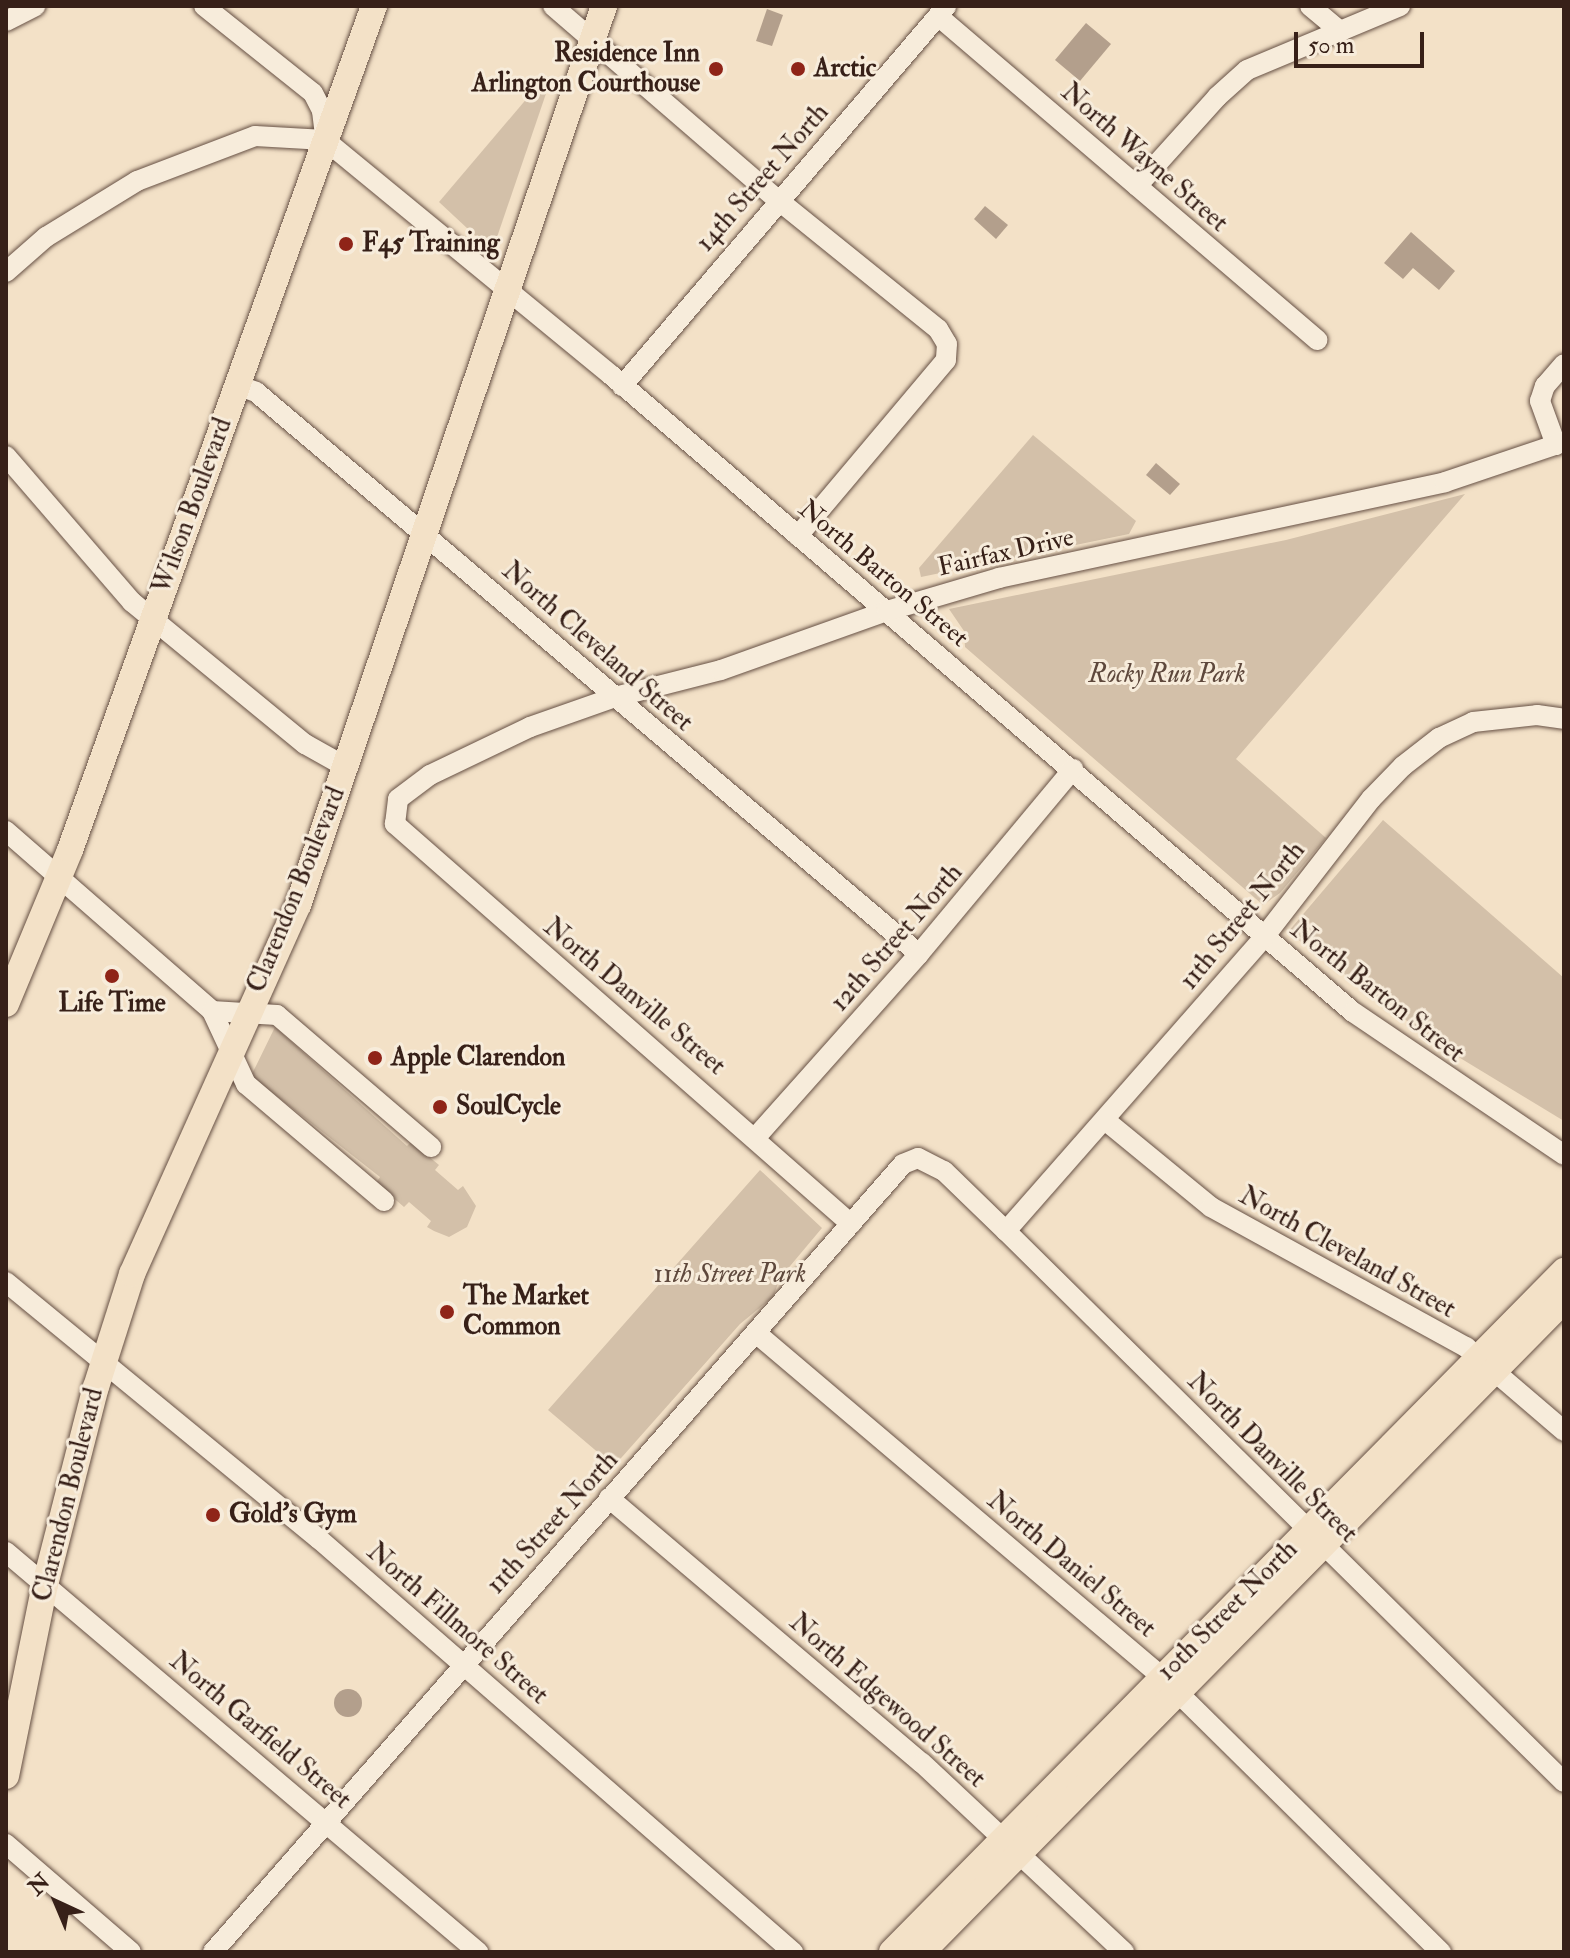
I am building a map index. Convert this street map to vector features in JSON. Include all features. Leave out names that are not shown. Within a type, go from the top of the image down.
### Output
[{"type":"main road","name":"Wilson Boulevard","points":[[6,1004],[59,878],[374,6]]},
{"type":"main road","name":"Clarendon Boulevard","points":[[6,1776],[45,1585],[103,1362],[163,1197],[298,905],[604,6]]},
{"type":"main road","name":"10th Street North","points":[[892,1952],[1012,1845],[1170,1685],[1487,1363],[1564,1271]]},
{"type":"main road","name":"10th Street North","points":[[1487,1363],[1564,1300]]},
{"type":"main road","name":"10th Street North","points":[[922,1952],[1012,1845]]},
{"type":"street","points":[[6,21],[35,6]]},
{"type":"street","points":[[6,272],[46,237],[137,181],[255,136],[325,140],[322,111],[313,93],[204,6]]},
{"type":"street","points":[[553,6],[778,200],[938,329],[947,344],[946,360],[798,536]]},
{"type":"street","points":[[1310,6],[1341,32]]},
{"type":"street","points":[[1137,186],[1217,97],[1247,70],[1400,6]]},
{"type":"street","name":"North Wayne Street","points":[[942,11],[1137,186],[1317,340]]},
{"type":"street","name":"14th Street North","points":[[622,386],[942,11]]},
{"type":"street","name":"North Barton Street","points":[[325,140],[622,386],[1073,769],[1264,937],[1392,1042],[1564,1155]]},
{"type":"street","points":[[1560,444],[1540,401],[1545,386],[1564,364]]},
{"type":"street","name":"North Cleveland Street","points":[[237,385],[256,392],[919,954]]},
{"type":"street","name":"Fairfax Drive","points":[[393,807],[415,783],[475,751],[615,697],[721,670],[887,611],[999,578],[1445,482],[1560,444]]},
{"type":"street","points":[[6,456],[132,602],[305,744],[346,767]]},
{"type":"street","name":"11th Street North","points":[[1006,1231],[1264,937],[1371,799],[1439,738],[1473,722],[1503,717],[1564,719]]},
{"type":"street","name":"12th Street North","points":[[756,1137],[919,954],[1073,769]]},
{"type":"street","name":"North Danville Street","points":[[393,807],[393,821],[428,855],[756,1137],[851,1224]]},
{"type":"street","points":[[6,831],[212,1011],[246,1084],[384,1201]]},
{"type":"street","points":[[212,1011],[277,1015],[431,1147]]},
{"type":"street","name":"North Cleveland Street","points":[[1105,1120],[1211,1207],[1487,1363],[1564,1431]]},
{"type":"street","name":"11th Street North","points":[[213,1952],[325,1819],[903,1164],[918,1158],[944,1171]]},
{"type":"street","name":"North Danville Street","points":[[944,1171],[1564,1782]]},
{"type":"street","name":"North Fillmore Street","points":[[6,1282],[462,1665],[793,1952]]},
{"type":"street","name":"North Daniel Street","points":[[756,1333],[1170,1685],[1441,1952]]},
{"type":"street","name":"North Edgewood Street","points":[[609,1498],[1012,1845],[1124,1952]]},
{"type":"street","name":"North Garfield Street","points":[[6,1552],[325,1819],[478,1952]]},
{"type":"street","points":[[6,1844],[131,1952]]},
{"type":"green space","points":[[552,76],[495,243],[483,243],[439,202],[545,77]]},
{"type":"green space","points":[[1033,435],[1136,521],[1129,534],[921,577],[919,568]]},
{"type":"green space","name":"Rocky Run Park","points":[[1465,494],[1236,759],[1326,838],[1280,893],[1263,905],[965,647],[964,631],[949,609],[1286,540]]},
{"type":"green space","points":[[1383,820],[1564,978],[1564,1121],[1442,1047],[1288,932]]},
{"type":"green space","points":[[275,1027],[407,1146],[411,1142],[439,1165],[435,1170],[458,1190],[463,1186],[476,1206],[467,1227],[449,1237],[427,1227],[431,1221],[409,1202],[404,1207],[376,1183],[380,1177],[251,1076]]},
{"type":"green space","name":"11th Street Park","points":[[760,1170],[822,1228],[780,1278],[773,1297],[740,1324],[614,1466],[548,1410]]},
{"type":"shaded area","points":[[767,9],[783,15],[772,46],[756,41]]},
{"type":"shaded area","points":[[1086,23],[1111,44],[1080,81],[1055,60]]},
{"type":"shaded area","points":[[985,206],[1008,225],[996,239],[974,219]]},
{"type":"shaded area","points":[[1411,232],[1455,271],[1439,290],[1413,268],[1403,279],[1384,263]]},
{"type":"shaded area","points":[[1156,463],[1180,484],[1170,495],[1146,475]]},
{"type":"shaded area","points":[[348,1689],[358,1693],[362,1703],[358,1713],[348,1717],[338,1713],[334,1703],[338,1693]]},
{"type":"place","name":"Residence Inn Arlington Courthouse","points":[[716,69]]},
{"type":"place","name":"Arctic","points":[[798,69]]},
{"type":"place","name":"F45 Training","points":[[346,244]]},
{"type":"place","name":"Life Time","points":[[112,976]]},
{"type":"place","name":"Apple Clarendon","points":[[375,1058]]},
{"type":"place","name":"SoulCycle","points":[[440,1107]]},
{"type":"place","name":"The Market Common","points":[[447,1312]]},
{"type":"place","name":"Gold's Gym","points":[[213,1515]]}]
